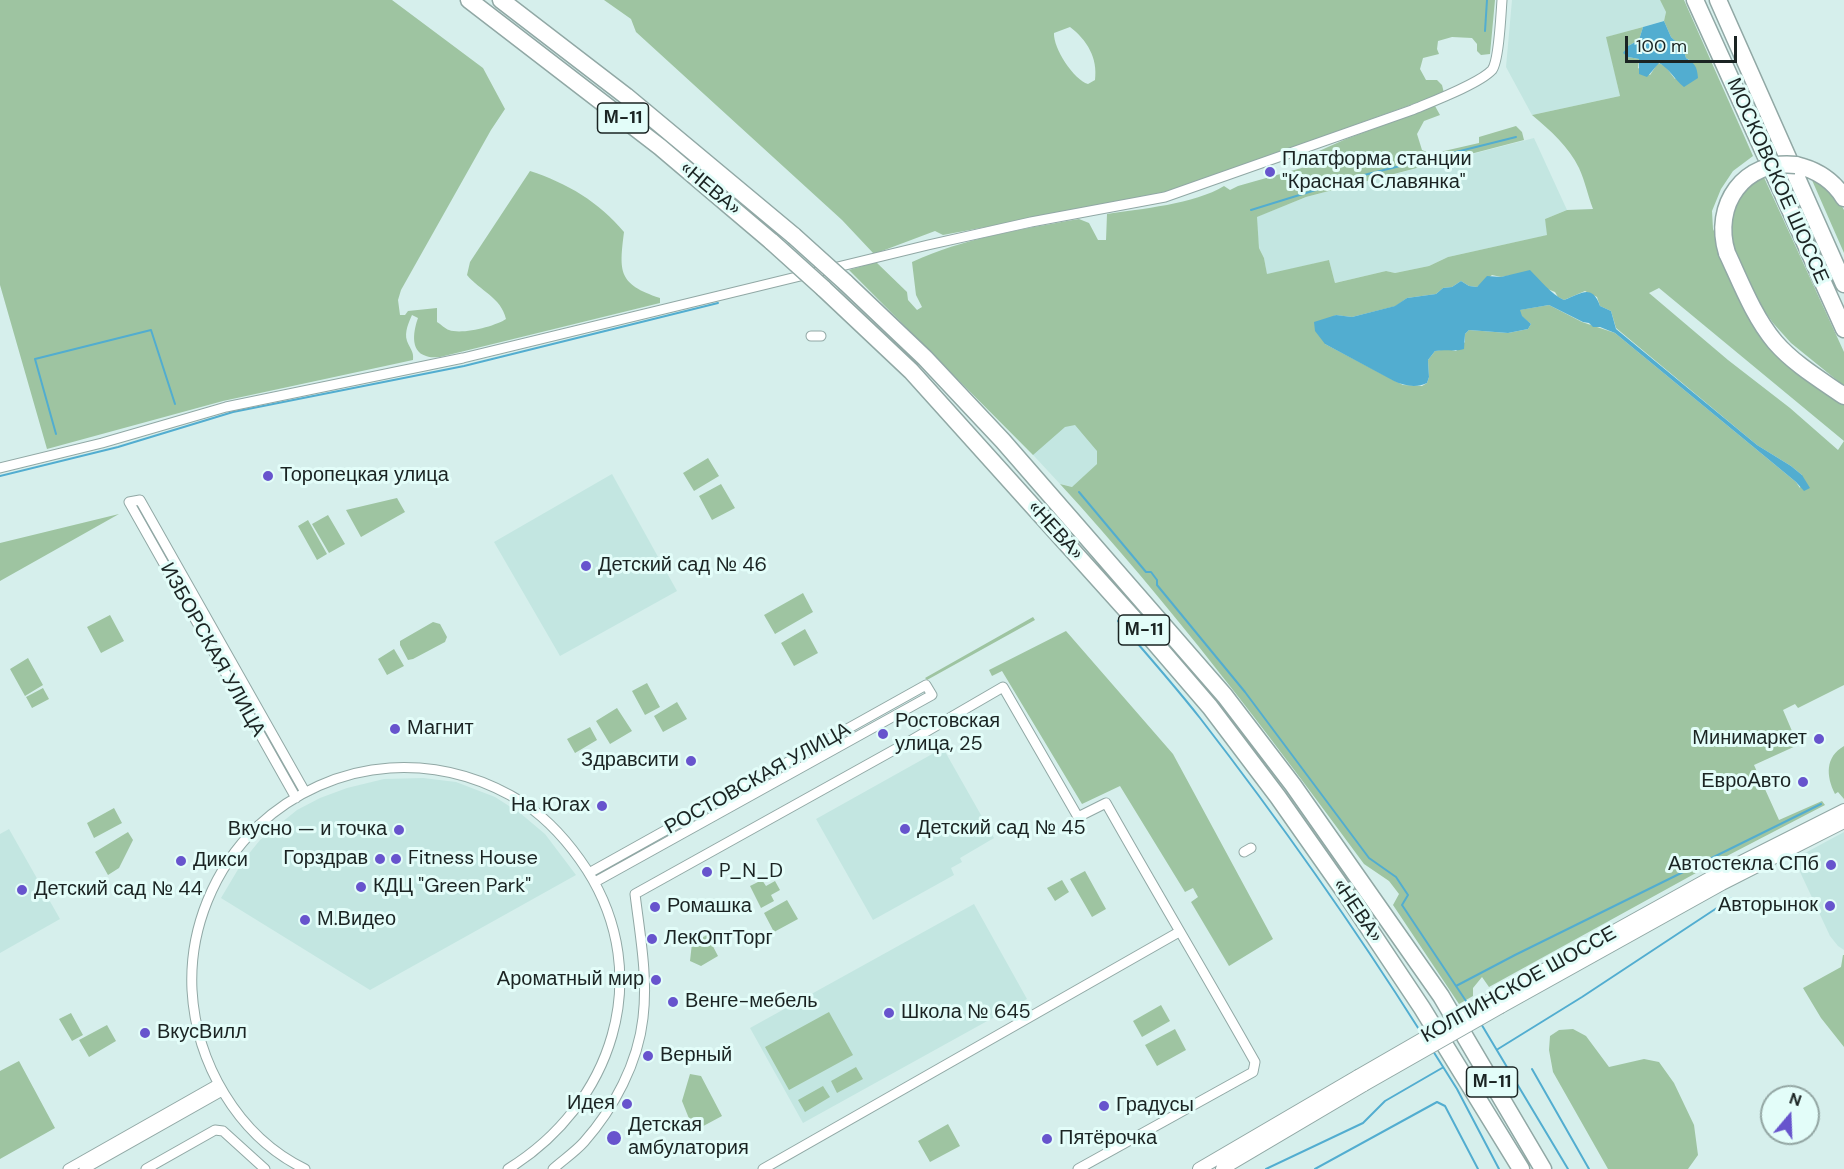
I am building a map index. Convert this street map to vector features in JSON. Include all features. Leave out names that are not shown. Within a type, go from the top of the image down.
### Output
[{"type":"highway","name":"«НЕВА»","points":[[469,0],[660,147],[772,242],[911,371],[942,405],[1136,621],[1210,708],[1278,797],[1422,1008],[1521,1169]]},
{"type":"highway","name":"«НЕВА»","points":[[501,0],[626,96],[794,236],[925,358],[1003,441],[1225,696],[1299,795],[1441,996],[1543,1169]]},
{"type":"highway","name":"МОСКОВСКОЕ ШОССЕ","points":[[1695,0],[1844,329]]},
{"type":"highway","name":"МОСКОВСКОЕ ШОССЕ","points":[[1718,0],[1844,284]]},
{"type":"highway","points":[[1844,198],[1828,179],[1813,170],[1778,164],[1761,170],[1739,185],[1729,200],[1722,226],[1727,253],[1774,342],[1844,396]]},
{"type":"main road","name":"КОЛПИНСКОЕ ШОССЕ","points":[[1199,1169],[1361,1081],[1717,874],[1844,810]]},
{"type":"main road","name":"КОЛПИНСКОЕ ШОССЕ","points":[[1498,1002],[1844,822]]},
{"type":"main road","name":"КОЛПИНСКОЕ ШОССЕ","points":[[1222,1169],[1361,1081]]},
{"type":"street","points":[[0,468],[102,443],[226,407],[463,358],[1031,222],[1165,197],[1412,110],[1478,79],[1492,69],[1496,60],[1502,0]]},
{"type":"street","name":"ИЗБОРСКАЯ УЛИЦА","points":[[140,500],[300,795],[129,502],[140,500]]},
{"type":"street","name":"РОСТОВСКАЯ УЛИЦА","points":[[589,873],[926,686],[932,695],[595,882]]},
{"type":"street","points":[[553,1169],[583,1144],[611,1105],[628,1075],[640,1034],[645,988],[635,894],[1003,687],[1078,817],[1106,803],[1255,1062],[1253,1072],[1078,1169]]},
{"type":"street","points":[[305,1169],[256,1134],[220,1088],[207,1060],[198,1033],[193,1006],[194,950],[199,925],[218,879],[238,847],[265,820],[300,795],[354,773],[380,769],[416,768],[460,774],[510,795],[533,810],[564,839],[595,882],[608,913],[616,946],[619,991],[614,1029],[601,1067],[582,1102],[551,1138],[508,1169]]},
{"type":"street","points":[[763,1169],[1179,932]]},
{"type":"street","points":[[68,1169],[220,1088]]},
{"type":"street","points":[[84,1169],[220,1088]]},
{"type":"street","points":[[146,1169],[214,1130],[223,1131],[264,1169]]},
{"type":"street","points":[[522,1169],[526,1158]]},
{"type":"shaded area","points":[[1512,0],[1660,0],[1666,12],[1664,21],[1607,37],[1620,96],[1532,115],[1506,67]]},
{"type":"shaded area","points":[[1534,138],[1567,210],[1545,219],[1548,235],[1448,257],[1429,266],[1395,273],[1386,271],[1335,283],[1329,260],[1267,275],[1264,258],[1259,248],[1256,217],[1306,197]]},
{"type":"shaded area","points":[[1029,409],[1129,435],[1073,487],[1060,484],[1023,444],[1043,428]]},
{"type":"shaded area","name":"Детский сад № 46","points":[[612,474],[677,591],[560,656],[494,542]]},
{"type":"shaded area","name":"Детский сад № 45","points":[[943,748],[994,838],[960,858],[962,862],[951,868],[954,875],[873,920],[816,819]]},
{"type":"shaded area","points":[[423,778],[456,782],[495,797],[520,813],[545,834],[576,875],[370,990],[221,898],[243,861],[260,840],[297,810],[347,788],[384,779]]},
{"type":"shaded area","name":"Детский сад № 44","points":[[9,829],[60,919],[0,953],[0,834]]},
{"type":"shaded area","name":"Авторынок","points":[[1844,832],[1844,950],[1830,936],[1794,859]]},
{"type":"shaded area","name":"Школа № 645","points":[[974,904],[1027,999],[803,1123],[750,1028]]},
{"type":"green space","points":[[0,0],[392,0],[483,68],[505,109],[401,290],[398,300],[400,315],[405,315],[408,311],[437,308],[437,322],[455,331],[479,329],[506,319],[500,305],[467,275],[470,262],[530,171],[557,181],[582,195],[614,221],[624,232],[622,267],[624,275],[636,287],[660,298],[660,303],[440,357],[428,357],[417,350],[414,334],[418,318],[412,315],[406,334],[413,360],[223,401],[47,449],[0,285]]},
{"type":"green space","points":[[604,0],[1495,0],[1490,54],[1481,55],[1472,38],[1452,37],[1438,41],[1439,54],[1423,58],[1420,69],[1426,80],[1437,80],[1442,85],[1444,93],[1162,194],[943,235],[935,231],[874,254],[842,220],[636,32],[631,19]],"holes":[[[1070,27],[1090,50],[1095,64],[1095,80],[1088,84],[1071,70],[1061,55],[1055,39],[1054,33]]]},
{"type":"green space","points":[[1660,0],[1684,0],[1753,156],[1733,171],[1721,189],[1712,211],[1713,229],[1760,328],[1844,401],[1844,441],[1844,685],[1798,708],[1795,704],[1783,710],[1798,745],[1754,765],[1779,820],[1822,801],[1825,805],[1725,857],[1489,987],[1482,977],[1473,988],[1473,996],[1459,1004],[1393,905],[1399,894],[1389,881],[1364,864],[1179,622],[1060,484],[1072,487],[1097,464],[1097,451],[1075,425],[1065,427],[1033,455],[849,270],[876,262],[907,292],[908,300],[917,310],[922,307],[916,295],[912,262],[932,254],[994,235],[1079,219],[1089,223],[1098,240],[1106,240],[1107,214],[1183,201],[1224,186],[1230,190],[1312,165],[1310,155],[1435,106],[1440,115],[1424,121],[1417,134],[1422,150],[1431,154],[1479,143],[1479,137],[1516,126],[1522,132],[1524,140],[1306,197],[1257,217],[1259,248],[1264,258],[1267,274],[1329,260],[1335,283],[1386,271],[1395,273],[1429,266],[1448,257],[1547,235],[1545,219],[1567,210],[1593,209],[1575,160],[1558,139],[1532,115],[1620,96],[1606,37],[1643,27],[1639,40],[1628,46],[1628,57],[1639,59],[1638,68],[1650,75],[1658,63],[1665,66],[1675,79],[1693,62],[1686,58],[1683,48],[1671,37],[1664,21],[1666,12]],"holes":[[[1492,275],[1501,277],[1512,275],[1555,292],[1564,300],[1585,291],[1597,297],[1600,306],[1611,311],[1616,328],[1757,445],[1802,475],[1800,488],[1796,482],[1615,333],[1582,322],[1549,305],[1519,310],[1521,316],[1531,324],[1528,329],[1508,333],[1469,330],[1465,334],[1465,342],[1456,351],[1447,349],[1435,351],[1428,360],[1427,383],[1422,386],[1403,385],[1325,344],[1335,315],[1352,317],[1396,306],[1407,298],[1436,294],[1443,288],[1452,287],[1461,281],[1469,286],[1477,287]],[[1659,288],[1844,441],[1838,450],[1790,408],[1728,360],[1649,293]]]},
{"type":"green space","points":[[1808,171],[1835,194],[1844,210],[1844,253]]},
{"type":"green space","points":[[1762,173],[1844,352],[1844,386],[1791,343],[1773,323],[1758,302],[1736,257],[1729,226],[1739,194]]},
{"type":"green space","points":[[708,458],[719,476],[694,491],[683,473]]},
{"type":"green space","points":[[721,484],[735,508],[712,520],[699,496]]},
{"type":"green space","points":[[397,498],[405,512],[361,537],[346,510]]},
{"type":"green space","points":[[119,514],[0,581],[0,543]]},
{"type":"green space","points":[[328,515],[345,544],[329,553],[312,524]]},
{"type":"green space","points":[[308,520],[327,554],[317,560],[298,526]]},
{"type":"green space","points":[[803,593],[813,612],[775,634],[764,615]]},
{"type":"green space","points":[[110,615],[124,641],[101,653],[87,627]]},
{"type":"green space","points":[[1033,617],[1035,620],[927,680],[925,678]]},
{"type":"green space","points":[[433,622],[440,624],[447,637],[445,642],[408,660],[400,641]]},
{"type":"green space","points":[[805,629],[818,653],[794,666],[781,643]]},
{"type":"green space","points":[[1066,631],[1173,754],[1273,939],[1229,966],[1191,902],[1198,897],[1193,888],[1185,892],[1120,786],[1082,804],[1002,671],[992,676],[989,670]]},
{"type":"green space","points":[[394,649],[404,666],[387,675],[378,659]]},
{"type":"green space","points":[[28,658],[43,685],[25,696],[10,669]]},
{"type":"green space","points":[[647,683],[660,707],[645,715],[632,691]]},
{"type":"green space","points":[[43,688],[49,699],[32,708],[26,697]]},
{"type":"green space","points":[[677,702],[687,719],[663,732],[654,716]]},
{"type":"green space","points":[[617,708],[632,731],[610,744],[596,721]]},
{"type":"green space","points":[[590,727],[597,740],[575,753],[567,739]]},
{"type":"green space","points":[[1844,746],[1844,799],[1838,792],[1835,794],[1830,780],[1829,767],[1833,756]]},
{"type":"green space","points":[[114,808],[122,823],[94,838],[87,823]]},
{"type":"green space","points":[[128,832],[133,840],[119,868],[108,875],[95,852]]},
{"type":"green space","points":[[1085,871],[1106,909],[1092,917],[1070,879]]},
{"type":"green space","points":[[762,880],[766,886],[775,881],[780,890],[771,895],[774,901],[761,908],[750,886]]},
{"type":"green space","points":[[1062,880],[1069,892],[1055,901],[1047,888]]},
{"type":"green space","points":[[787,900],[798,919],[774,932],[764,913]]},
{"type":"green space","points":[[707,935],[718,956],[701,966],[690,961],[692,943]]},
{"type":"green space","points":[[1843,955],[1844,1047],[1821,1018],[1803,988],[1841,967]]},
{"type":"green space","points":[[1161,1005],[1170,1021],[1142,1037],[1133,1021]]},
{"type":"green space","points":[[829,1012],[853,1055],[789,1090],[765,1047]]},
{"type":"green space","points":[[71,1013],[83,1035],[72,1041],[59,1019]]},
{"type":"green space","points":[[107,1025],[116,1041],[89,1057],[79,1040]]},
{"type":"green space","points":[[1175,1029],[1186,1050],[1157,1066],[1145,1045]]},
{"type":"green space","points":[[1573,1029],[1586,1036],[1609,1067],[1644,1059],[1659,1062],[1674,1083],[1694,1125],[1698,1155],[1688,1169],[1608,1169],[1553,1072],[1549,1050],[1550,1036],[1559,1030]]},
{"type":"green space","points":[[19,1061],[55,1128],[0,1159],[0,1071]]},
{"type":"green space","points":[[856,1067],[863,1079],[837,1093],[831,1081]]},
{"type":"green space","points":[[690,1074],[701,1076],[722,1116],[694,1131],[682,1101]]},
{"type":"green space","points":[[823,1086],[830,1097],[805,1112],[798,1100]]},
{"type":"green space","points":[[948,1124],[960,1146],[930,1162],[918,1141]]},
{"type":"water","points":[[1664,21],[1671,37],[1683,48],[1686,58],[1697,71],[1698,78],[1684,87],[1659,63],[1647,77],[1639,74],[1639,59],[1628,57],[1623,53],[1628,46],[1639,40],[1643,27]]},
{"type":"water","points":[[1530,270],[1550,291],[1564,300],[1590,292],[1600,306],[1611,311],[1616,329],[1757,445],[1802,475],[1810,488],[1804,491],[1615,333],[1600,327],[1593,327],[1549,305],[1520,310],[1522,316],[1531,324],[1528,329],[1508,333],[1469,330],[1465,334],[1464,349],[1435,351],[1428,360],[1427,383],[1419,386],[1394,381],[1325,344],[1315,331],[1314,322],[1336,315],[1352,317],[1395,306],[1407,298],[1436,294],[1443,288],[1452,287],[1461,281],[1469,286],[1477,287],[1487,276],[1501,277]]},
{"type":"waterway","points":[[1485,31],[1487,0]]},
{"type":"waterway","points":[[1251,210],[1364,175],[1516,137]]},
{"type":"waterway","points":[[0,476],[118,447],[233,412],[464,366],[718,303]]},
{"type":"waterway","points":[[56,434],[35,359],[151,330],[175,404]]},
{"type":"waterway","points":[[1079,492],[1146,572],[1151,572],[1157,580],[1157,585],[1245,692],[1369,858],[1396,877],[1408,895],[1402,905],[1470,1007]]},
{"type":"waterway","points":[[1118,621],[1190,706],[1258,795],[1315,873],[1422,1034]]},
{"type":"waterway","points":[[1456,986],[1821,804]]},
{"type":"waterway","points":[[1498,1049],[1582,997],[1732,898]]},
{"type":"waterway","points":[[1480,1022],[1568,1169]]},
{"type":"waterway","points":[[1433,1051],[1457,1089],[1499,1169]]},
{"type":"waterway","points":[[1266,1169],[1363,1123],[1385,1101],[1442,1068]]},
{"type":"waterway","points":[[1532,1069],[1589,1169]]},
{"type":"waterway","points":[[1315,1169],[1437,1102],[1445,1106],[1478,1169]]},
{"type":"place","name":"Платформа станции \"Красная Славянка\"","points":[[1270,172]]},
{"type":"place","name":"Торопецкая улица","points":[[268,476]]},
{"type":"place","name":"Детский сад № 46","points":[[586,566]]},
{"type":"place","name":"Магнит","points":[[395,729]]},
{"type":"place","name":"Ростовская улица, 25","points":[[883,734]]},
{"type":"place","name":"Минимаркет","points":[[1819,739]]},
{"type":"place","name":"Здравсити","points":[[691,761]]},
{"type":"place","name":"ЕвроАвто","points":[[1803,782]]},
{"type":"place","name":"На Югах","points":[[602,806]]},
{"type":"place","name":"Детский сад № 45","points":[[905,829]]},
{"type":"place","name":"Вкусно — и точка","points":[[399,830]]},
{"type":"place","name":"Горздрав","points":[[380,859]]},
{"type":"place","name":"Fitness House","points":[[396,859]]},
{"type":"place","name":"Дикси","points":[[181,861]]},
{"type":"place","name":"Автостекла СПб","points":[[1831,865]]},
{"type":"place","name":"P_N_D","points":[[707,872]]},
{"type":"place","name":"КДЦ \"Green Park\"","points":[[361,887]]},
{"type":"place","name":"Детский сад № 44","points":[[22,890]]},
{"type":"place","name":"Авторынок","points":[[1830,906]]},
{"type":"place","name":"Ромашка","points":[[655,907]]},
{"type":"place","name":"М.Видео","points":[[305,920]]},
{"type":"place","name":"ЛекОптТорг","points":[[652,939]]},
{"type":"place","name":"Ароматный мир","points":[[656,980]]},
{"type":"place","name":"Венге-мебель","points":[[673,1002]]},
{"type":"place","name":"Школа № 645","points":[[889,1013]]},
{"type":"place","name":"ВкусВилл","points":[[145,1033]]},
{"type":"place","name":"Верный","points":[[648,1056]]},
{"type":"place","name":"Идея","points":[[627,1104]]},
{"type":"place","name":"Градусы","points":[[1104,1106]]},
{"type":"place","name":"Детская амбулатория","points":[[614,1138]]},
{"type":"place","name":"Пятёрочка","points":[[1047,1139]]}]
